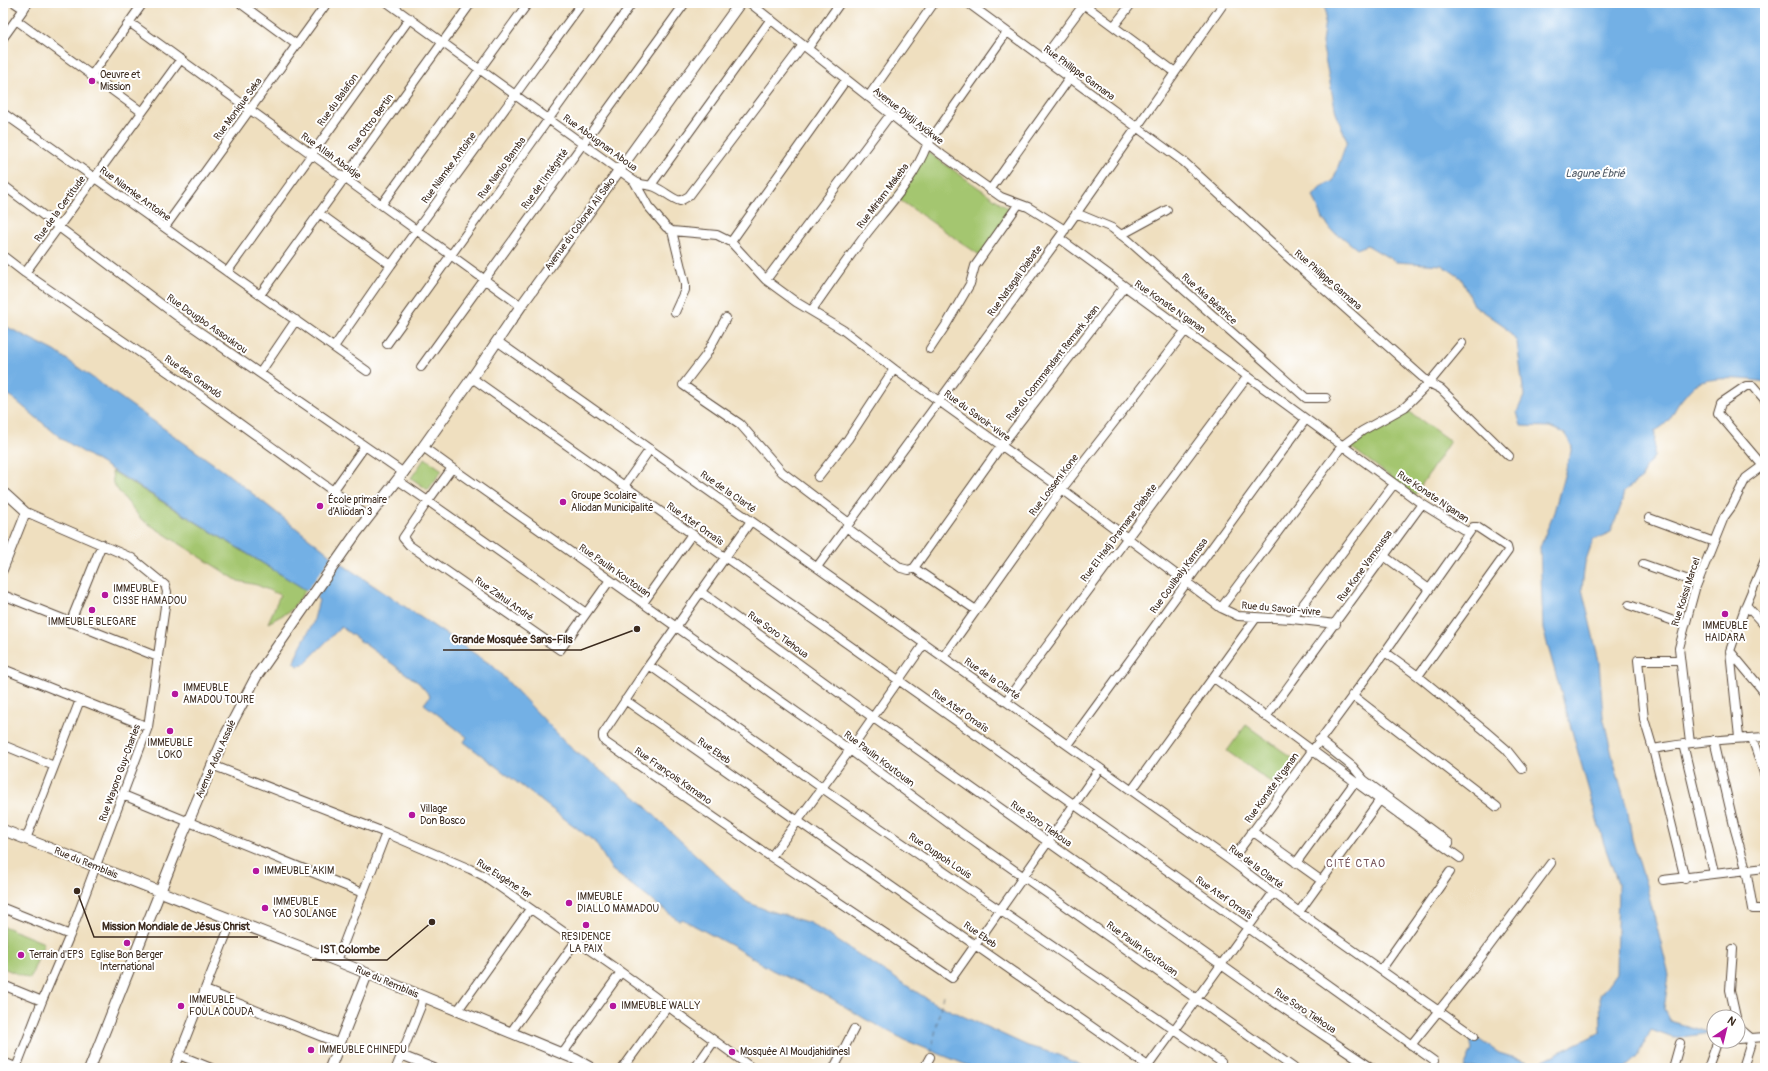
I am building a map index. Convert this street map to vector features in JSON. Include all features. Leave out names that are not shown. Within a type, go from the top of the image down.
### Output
[{"type":"street","points":[[3,38],[26,6],[15,3]]},
{"type":"street","points":[[91,76],[143,3]]},
{"type":"street","points":[[240,3],[297,45]]},
{"type":"street","name":"Rue Monique Seka","points":[[165,227],[327,3]]},
{"type":"street","name":"Rue Abougnan Aboua","points":[[388,3],[584,143],[634,181],[643,185],[651,185],[680,201],[685,200],[805,47]]},
{"type":"street","name":"Rue Ottro Bertin","points":[[260,295],[471,3]]},
{"type":"street","points":[[382,204],[528,3]]},
{"type":"street","name":"Rue Niamke Antoine","points":[[334,347],[391,265],[582,3]]},
{"type":"street","name":"Rue Nanlo Bamba","points":[[387,344],[632,3]]},
{"type":"street","name":"Rue de l'Intégrité","points":[[422,367],[685,3]]},
{"type":"street","name":"Avenue du Colonel Ali Sako","points":[[402,476],[521,306],[740,3]]},
{"type":"street","name":"Avenue Djidji Ayökwe","points":[[750,3],[927,145],[990,190],[1018,205],[1042,215],[1065,230]]},
{"type":"street","points":[[805,47],[840,3]]},
{"type":"street","points":[[868,97],[934,3]]},
{"type":"street","name":"Rue Philippe Gamana","points":[[968,3],[1202,178],[1280,251],[1429,383],[1441,389],[1509,456]]},
{"type":"street","points":[[1114,26],[1132,3]]},
{"type":"street","name":"Rue Natagali Diabate","points":[[816,567],[1065,230],[1224,3]]},
{"type":"street","points":[[1043,60],[1083,4],[1175,72]]},
{"type":"street","name":"Rue du Balafon","points":[[227,272],[410,18]]},
{"type":"street","points":[[651,185],[771,19]]},
{"type":"street","points":[[16,20],[142,112]]},
{"type":"street","name":"Rue Allah Aboidje","points":[[130,22],[521,306]]},
{"type":"street","name":"Rue Miriam Makeba","points":[[812,310],[854,251],[912,177],[921,162],[927,145],[1007,32]]},
{"type":"street","name":"Rue de la Certitude","points":[[25,273],[181,59]]},
{"type":"street","points":[[990,190],[1069,79]]},
{"type":"street","points":[[731,242],[846,80]]},
{"type":"street","name":"Rue Niamke Antoine","points":[[3,113],[367,371]]},
{"type":"street","points":[[766,280],[890,115]]},
{"type":"street","points":[[634,181],[652,212],[666,227],[672,231],[685,284],[675,312]]},
{"type":"street","name":"Rue Dougbo Assoukrou","points":[[3,185],[177,316],[365,446],[402,476],[428,501],[586,613]]},
{"type":"street","points":[[930,348],[946,325],[970,284],[975,266],[1018,205]]},
{"type":"street","points":[[1121,235],[1167,210]]},
{"type":"street","points":[[319,213],[391,265]]},
{"type":"street","name":"Rue Aka Béatrice","points":[[1076,213],[1097,220],[1121,235],[1147,256],[1306,398],[1326,398]]},
{"type":"street","name":"Rue du Savoir-vivre","points":[[672,231],[717,235],[731,242],[766,280],[796,302],[812,310],[843,330],[939,402],[1062,489],[1221,608],[1238,616],[1292,619],[1336,624]]},
{"type":"street","name":"Rue Konate N'ganan","points":[[1059,238],[1394,484],[1422,504],[1469,533],[1385,652],[1231,860]]},
{"type":"street","name":"Rue des Gnandô","points":[[3,256],[25,273],[178,379],[369,517]]},
{"type":"street","name":"Rue du Commandant Remark Jean","points":[[914,568],[1001,446],[1124,287]]},
{"type":"street","points":[[726,318],[706,355],[683,385],[740,424],[782,472],[901,568],[909,570],[914,568],[976,610]]},
{"type":"street","points":[[260,373],[296,320]]},
{"type":"street","name":"Rue Losseni Kone","points":[[943,657],[1062,489],[1186,330]]},
{"type":"street","name":"Rue de la Clarté","points":[[497,341],[1231,860],[1299,912],[1474,1036]]},
{"type":"street","points":[[1221,608],[1342,446],[1362,431],[1405,406],[1429,383],[1462,343]]},
{"type":"street","points":[[818,478],[848,439],[894,369]]},
{"type":"street","name":"Rue El Hadj Dramane Diabate","points":[[1006,702],[1248,376]]},
{"type":"street","name":"Rue Atef Omaîs","points":[[472,378],[1248,927],[1434,1061]]},
{"type":"street","points":[[1764,465],[1718,413],[1721,403],[1746,386],[1753,386],[1765,400]]},
{"type":"street","name":"Rue Coulibaly Kamssa","points":[[1068,745],[1306,420]]},
{"type":"street","points":[[333,491],[365,446]]},
{"type":"street","name":"Rue Paulin Koutouan","points":[[423,447],[850,750],[959,831],[1196,1000],[1294,1068]]},
{"type":"street","points":[[624,486],[650,449]]},
{"type":"street","name":"Rue Koissi Marcel","points":[[1714,873],[1687,743],[1679,648],[1697,584],[1724,517],[1732,506],[1746,478],[1764,465]]},
{"type":"street","points":[[428,501],[452,468]]},
{"type":"street","name":"Avenue Adou Assalé","points":[[90,1068],[188,822],[224,738],[248,691],[276,647],[358,532],[402,476]]},
{"type":"street","points":[[1292,619],[1394,484]]},
{"type":"street","name":"Rue Wayoro Guy-Charles","points":[[3,491],[26,512],[132,558],[165,585],[167,592],[148,727],[124,795],[17,1068]]},
{"type":"street","name":"Rue Zahui André","points":[[428,501],[403,538],[409,545],[560,650],[610,580]]},
{"type":"street","name":"Rue Kone Vamoussa","points":[[1266,717],[1336,624],[1422,504]]},
{"type":"street","points":[[3,570],[26,512]]},
{"type":"street","points":[[1649,518],[1714,542]]},
{"type":"street","name":"Rue François Kamano","points":[[751,521],[649,665],[603,734],[602,738],[605,742],[771,857],[952,978],[975,944]]},
{"type":"street","points":[[1418,676],[1508,551],[1507,547],[1477,527],[1473,527],[1469,533]]},
{"type":"street","points":[[643,603],[692,534]]},
{"type":"street","points":[[70,623],[102,544]]},
{"type":"street","points":[[1384,556],[1429,589]]},
{"type":"street","points":[[1739,738],[1730,652],[1746,605],[1765,560]]},
{"type":"street","points":[[1643,564],[1697,584]]},
{"type":"street","name":"Rue Soro Tiehoua","points":[[701,592],[872,717],[1222,964],[1265,996],[1372,1068]]},
{"type":"street","points":[[3,595],[158,657]]},
{"type":"street","points":[[1630,605],[1685,625]]},
{"type":"street","points":[[1746,605],[1765,626]]},
{"type":"street","points":[[1132,790],[1256,618]]},
{"type":"street","points":[[771,857],[850,750],[924,644]]},
{"type":"street","points":[[1385,652],[1418,676],[1506,749],[1522,769]]},
{"type":"street","points":[[1730,652],[1765,693]]},
{"type":"street","points":[[1680,660],[1638,660],[1644,719],[1653,749],[1685,879]]},
{"type":"street","name":"Rue Ouppoh Louis","points":[[649,665],[822,788],[1221,1062]]},
{"type":"street","points":[[3,669],[148,727]]},
{"type":"street","points":[[1214,678],[1354,783],[1460,858]]},
{"type":"street","points":[[1352,695],[1497,807]]},
{"type":"street","points":[[26,839],[80,700]]},
{"type":"street","name":"Rue Ebeb","points":[[625,700],[1148,1066],[1273,893]]},
{"type":"street","points":[[1653,749],[1714,740],[1765,737]]},
{"type":"street","points":[[1752,738],[1765,776]]},
{"type":"street","points":[[1319,740],[1353,767],[1364,780],[1449,843]]},
{"type":"street","points":[[1714,740],[1735,830],[1746,869],[1753,909],[1765,909]]},
{"type":"street","points":[[3,745],[54,766]]},
{"type":"street","name":"Rue Eugène 1er","points":[[212,765],[386,833],[470,869],[576,940],[752,1068]]},
{"type":"street","points":[[975,944],[1100,768]]},
{"type":"street","points":[[1296,863],[1354,783]]},
{"type":"street","points":[[124,795],[363,893]]},
{"type":"street","points":[[1299,912],[1379,801]]},
{"type":"street","name":"Rue du Remblais","points":[[3,830],[160,893],[337,961],[576,1059],[591,1068]]},
{"type":"street","points":[[1252,832],[1322,881]]},
{"type":"street","points":[[337,961],[386,833]]},
{"type":"street","points":[[1411,1045],[1470,972],[1551,863]]},
{"type":"street","points":[[1664,880],[1685,879],[1714,873],[1765,868]]},
{"type":"street","points":[[1382,970],[1450,872]]},
{"type":"street","points":[[3,908],[70,935]]},
{"type":"street","points":[[458,1010],[530,908]]},
{"type":"street","points":[[174,1068],[232,920]]},
{"type":"street","points":[[511,1032],[576,940]]},
{"type":"street","points":[[1733,949],[1730,990],[1734,1009]]},
{"type":"street","points":[[563,1054],[621,972]]},
{"type":"street","points":[[330,1068],[368,974]]},
{"type":"street","points":[[3,985],[42,1001]]},
{"type":"street","points":[[205,990],[340,1044]]},
{"type":"street","points":[[396,1068],[423,997]]},
{"type":"street","points":[[623,1068],[668,1006]]},
{"type":"street","points":[[834,1068],[854,1028]]},
{"type":"street","points":[[1746,1034],[1752,1039]]},
{"type":"street","points":[[1746,1039],[1765,1037]]},
{"type":"street","points":[[1743,1068],[1752,1039]]},
{"type":"street","points":[[695,1068],[714,1041]]},
{"type":"street","points":[[1673,1068],[1680,1043]]},
{"type":"street","points":[[1708,1068],[1715,1049]]},
{"type":"street","points":[[179,1055],[211,1068]]},
{"type":"street","points":[[402,1055],[434,1068]]},
{"type":"street","points":[[924,1068],[930,1057]]},
{"type":"street","points":[[3,1062],[17,1068]]},
{"type":"green space","points":[[926,151],[1012,211],[981,256],[894,196]]},
{"type":"green space","points":[[1407,410],[1450,441],[1415,495],[1348,445]]},
{"type":"green space","points":[[425,458],[442,470],[428,490],[411,478]]},
{"type":"green space","points":[[112,471],[306,590],[290,611],[268,623],[280,595],[257,585],[238,581],[141,519],[113,484]]},
{"type":"green space","points":[[1246,725],[1298,762],[1279,788],[1227,751]]},
{"type":"green space","name":"Terrain d'EPS","points":[[3,926],[44,943],[30,979],[3,968]]},
{"type":"water","name":"Lagune Ébrié","points":[[1323,3],[1765,3],[1765,382],[1739,379],[1720,379],[1702,382],[1695,385],[1691,389],[1679,403],[1667,422],[1655,431],[1654,457],[1645,468],[1642,478],[1624,491],[1621,506],[1611,532],[1593,540],[1585,563],[1582,589],[1599,661],[1603,716],[1628,812],[1632,839],[1647,888],[1669,975],[1664,1009],[1670,1021],[1706,1032],[1706,1034],[1673,1038],[1651,1030],[1637,1057],[1625,1068],[1464,1068],[1472,1050],[1470,1037],[1478,1039],[1499,1053],[1535,1064],[1601,1032],[1600,995],[1616,973],[1618,883],[1604,844],[1543,629],[1540,547],[1554,512],[1572,447],[1565,433],[1549,427],[1521,426],[1517,412],[1524,396],[1517,342],[1503,325],[1474,305],[1461,278],[1442,265],[1396,262],[1367,245],[1357,249],[1341,236],[1333,232],[1323,219],[1313,196],[1321,187],[1333,181],[1347,141],[1336,113],[1322,43],[1326,12]]},
{"type":"water","points":[[3,325],[55,351],[225,472],[343,565],[493,666],[572,749],[638,799],[670,831],[747,902],[764,909],[810,923],[932,1002],[1028,1046],[1056,1054],[1087,1068],[974,1068],[905,1040],[865,1019],[831,998],[772,970],[734,947],[682,919],[679,921],[612,870],[595,842],[464,742],[467,737],[424,704],[430,696],[419,683],[341,627],[303,665],[298,666],[294,662],[298,651],[313,623],[319,600],[306,590],[62,439],[3,390]]},
{"type":"pier","points":[[333,555],[342,561],[315,599],[306,592]]},
{"type":"ferry route","points":[[931,1053],[943,995]]},
{"type":"place","name":"Oeuvre et Mission","points":[[92,81]]},
{"type":"place","name":"Groupe Scolaire Aliodan Municipalité","points":[[563,502]]},
{"type":"place","name":"École primaire d’Aliodan 3","points":[[320,506]]},
{"type":"place","name":"IMMEUBLE CISSE HAMADOU","points":[[105,595]]},
{"type":"place","name":"IMMEUBLE BLEGARE","points":[[92,610]]},
{"type":"place","name":"IMMEUBLE HAIDARA","points":[[1725,614]]},
{"type":"place","name":"Grande Mosquée Sans-Fils","points":[[637,629]]},
{"type":"place","name":"IMMEUBLE AMADOU TOURE","points":[[175,694]]},
{"type":"place","name":"IMMEUBLE LOKO","points":[[170,731]]},
{"type":"place","name":"Village Don Bosco","points":[[412,815]]},
{"type":"place","name":"IMMEUBLE AKIM","points":[[256,871]]},
{"type":"place","name":"Mission Mondiale de Jésus Christ","points":[[77,891]]},
{"type":"place","name":"IMMEUBLE DIALLO MAMADOU","points":[[569,903]]},
{"type":"place","name":"IMMEUBLE YAO SOLANGE","points":[[265,908]]},
{"type":"place","name":"IST Colombe","points":[[432,922]]},
{"type":"place","name":"RESIDENCE LA PAIX","points":[[586,925]]},
{"type":"place","name":"Eglise Bon Berger International","points":[[127,943]]},
{"type":"place","name":"Terrain d'EPS","points":[[21,955]]},
{"type":"place","name":"IMMEUBLE FOULA COUDA","points":[[181,1006]]},
{"type":"place","name":"IMMEUBLE WALLY","points":[[613,1006]]},
{"type":"place","name":"IMMEUBLE CHINEDU","points":[[311,1050]]},
{"type":"place","name":"Mosquée Al Moudjahidinesl","points":[[732,1052]]},
{"type":"district","name":"CITÉ CTAO","points":[[1356,863]]}]
